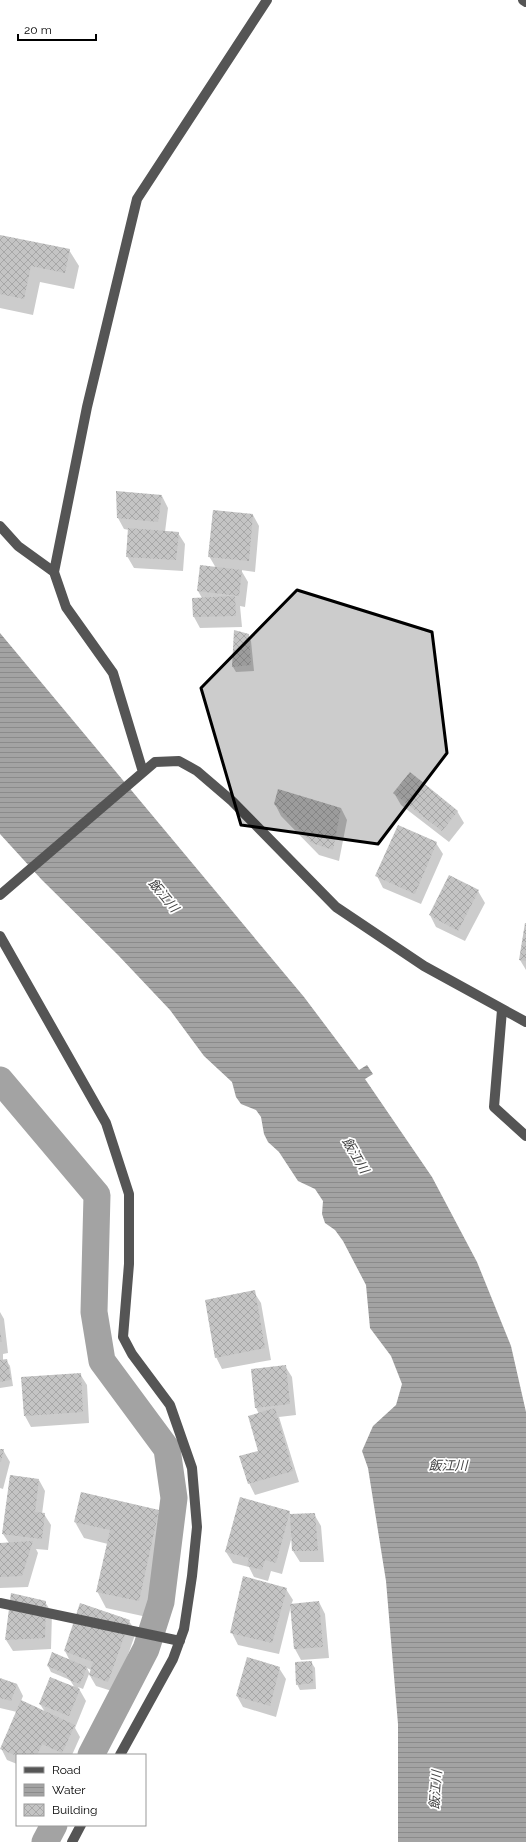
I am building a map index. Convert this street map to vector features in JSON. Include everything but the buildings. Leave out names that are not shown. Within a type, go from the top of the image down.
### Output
[{"type":"street","points":[[143,772],[114,673],[66,607],[54,572],[87,407],[137,199],[267,0]]},
{"type":"street","points":[[522,0],[526,2]]},
{"type":"street","points":[[0,526],[18,546],[54,572]]},
{"type":"street","points":[[0,895],[155,762],[179,761],[197,771],[232,801],[336,907],[424,966],[526,1022]]},
{"type":"street","points":[[0,936],[106,1123],[129,1194],[129,1264],[123,1337],[132,1354],[170,1405],[192,1468],[197,1526],[189,1599],[184,1629],[173,1659],[121,1754]]},
{"type":"street","points":[[502,1010],[494,1107],[526,1136]]},
{"type":"street","points":[[0,1603],[180,1641]]},
{"type":"street","points":[[72,1842],[80,1826]]},
{"type":"highlighted area","points":[[297,590],[432,632],[447,753],[378,844],[241,825],[201,688]]},
{"type":"water","name":"飯江川","points":[[0,633],[304,997],[359,1070],[367,1065],[373,1074],[365,1079],[432,1177],[477,1262],[511,1346],[526,1412],[526,1842],[398,1842],[398,1724],[386,1581],[368,1468],[362,1451],[373,1426],[396,1405],[402,1384],[391,1356],[370,1328],[366,1285],[343,1241],[335,1230],[325,1223],[322,1214],[323,1201],[315,1189],[298,1181],[279,1152],[268,1142],[264,1134],[261,1117],[256,1110],[241,1104],[236,1097],[232,1082],[204,1056],[170,1010],[118,955],[42,880],[0,834]]},
{"type":"waterway","points":[[0,1080],[97,1195],[94,1312],[102,1361],[167,1449],[174,1498],[161,1602],[146,1649],[92,1754]]},
{"type":"waterway","points":[[45,1842],[53,1826]]}]
